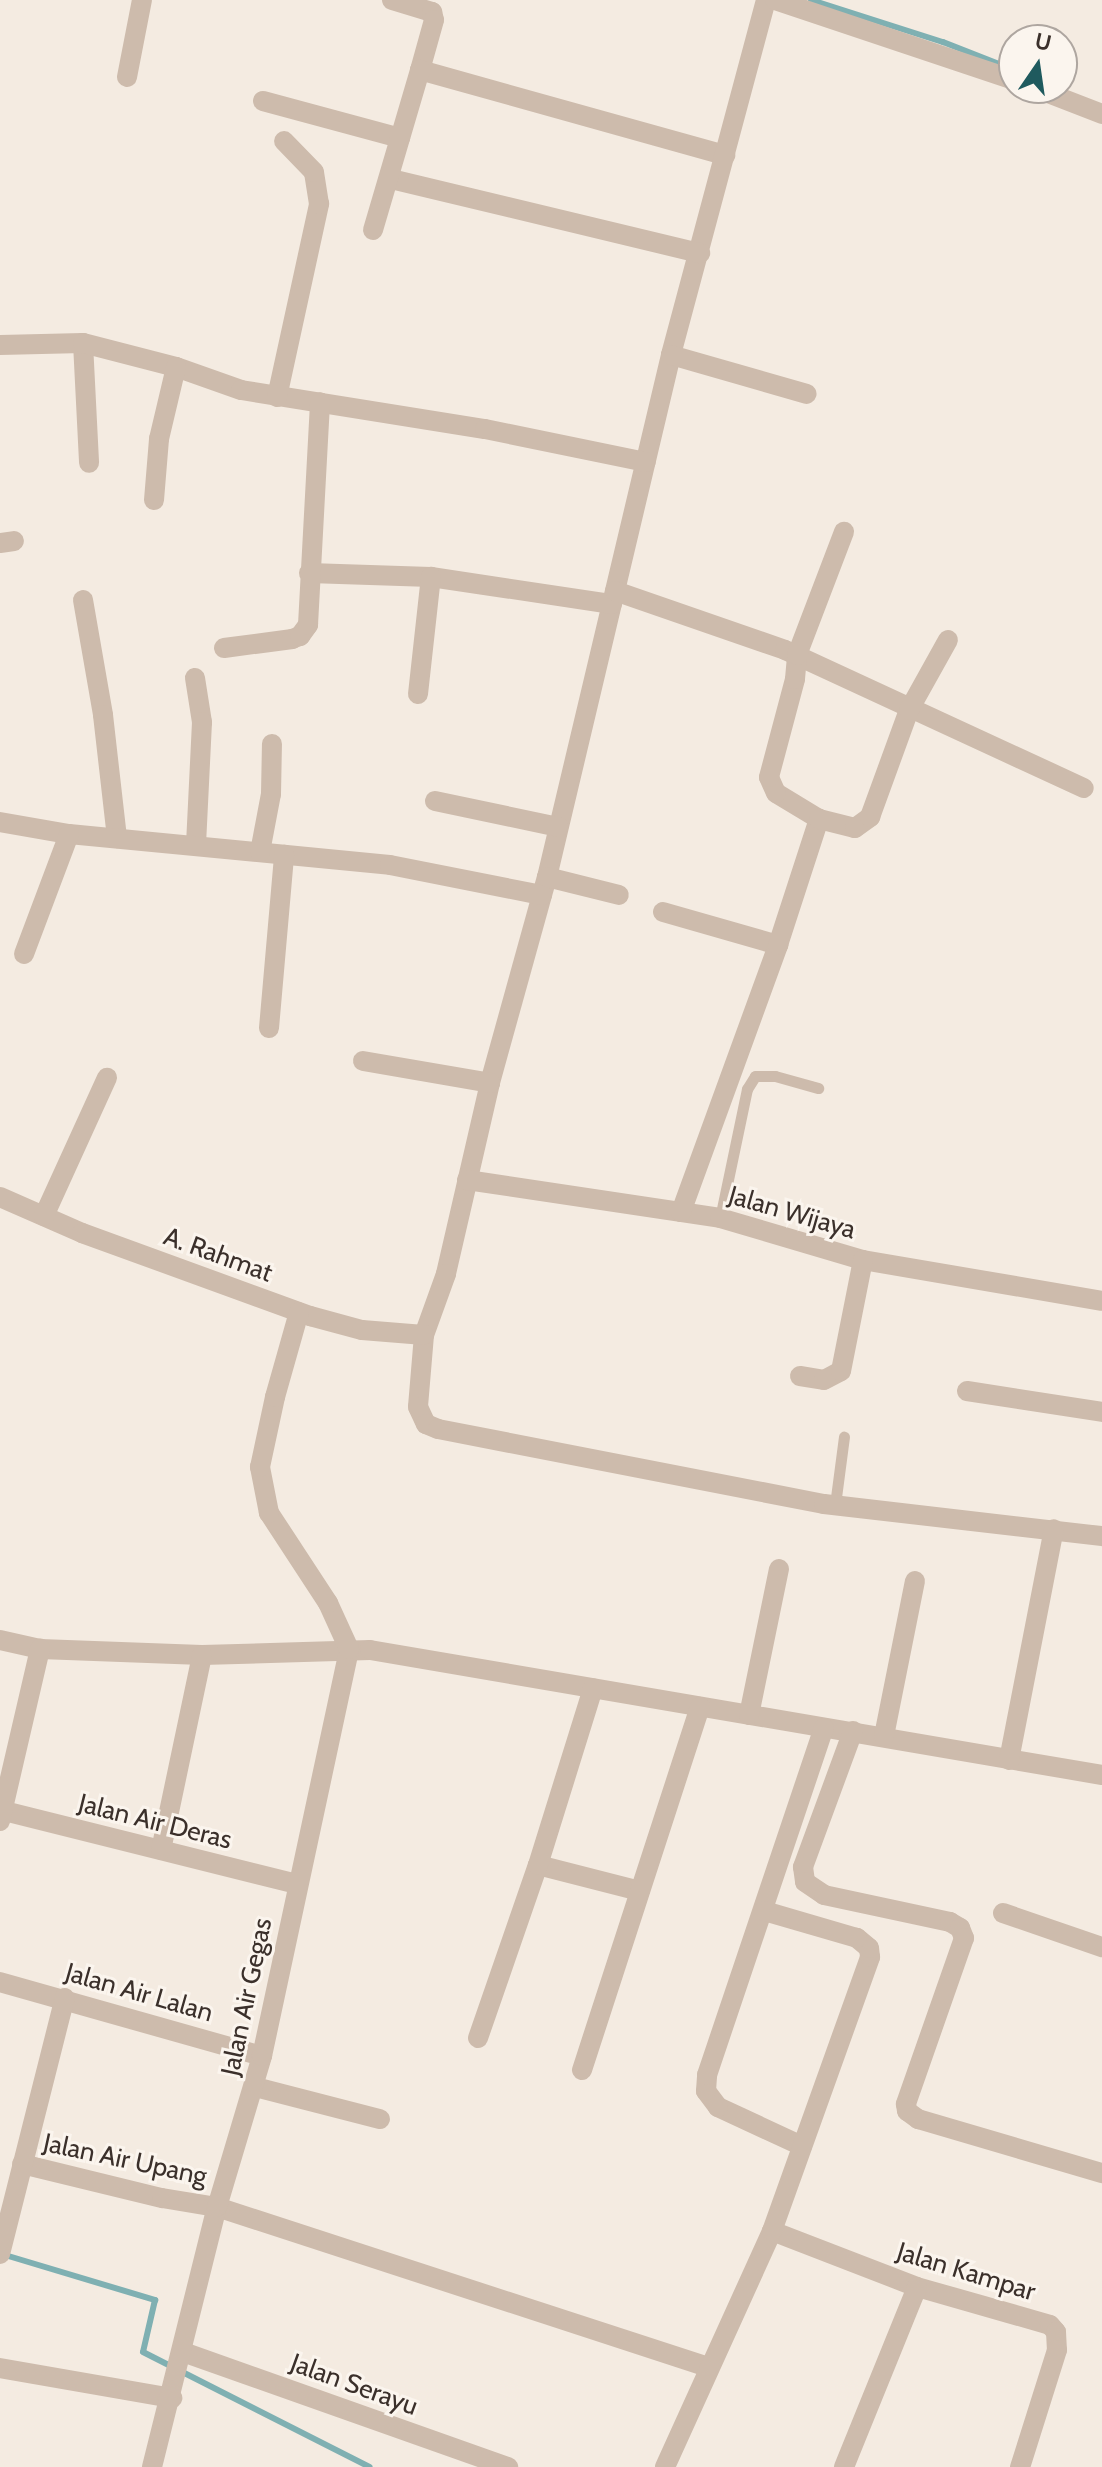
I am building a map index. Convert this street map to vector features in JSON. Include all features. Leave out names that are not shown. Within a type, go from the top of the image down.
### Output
[{"type":"street","points":[[127,77],[142,0]]},
{"type":"street","points":[[373,230],[391,179],[434,20],[432,12],[392,0]]},
{"type":"street","points":[[766,0],[671,355],[544,886],[490,1083],[446,1274],[424,1335],[418,1407],[426,1424],[835,1505],[1102,1536]]},
{"type":"street","points":[[775,0],[998,75]]},
{"type":"street","points":[[420,70],[725,155]]},
{"type":"street","points":[[263,101],[400,138]]},
{"type":"street","points":[[1076,104],[1102,114]]},
{"type":"street","points":[[277,397],[319,204],[314,172],[284,141]]},
{"type":"street","points":[[391,179],[700,253]]},
{"type":"street","points":[[0,345],[83,343],[176,367],[241,390],[485,429],[646,462]]},
{"type":"street","points":[[83,343],[89,463]]},
{"type":"street","points":[[671,355],[807,394]]},
{"type":"street","points":[[154,500],[159,439],[176,367]]},
{"type":"street","points":[[224,648],[300,636],[308,625],[320,402]]},
{"type":"street","points":[[844,532],[797,655],[793,691],[769,777],[776,793],[819,819],[855,828],[870,817],[909,710],[948,640]]},
{"type":"street","points":[[309,573],[431,577],[613,598],[797,655],[909,710],[1084,788]]},
{"type":"street","points":[[418,694],[431,577]]},
{"type":"street","points":[[83,600],[103,715],[117,838]]},
{"type":"street","points":[[195,678],[202,722],[196,845]]},
{"type":"street","points":[[260,852],[271,794],[272,744]]},
{"type":"street","points":[[435,801],[558,827]]},
{"type":"street","points":[[681,1212],[778,945],[819,819]]},
{"type":"street","points":[[1,826],[390,865],[619,895]]},
{"type":"street","points":[[24,954],[69,834]]},
{"type":"street","points":[[269,1028],[284,855]]},
{"type":"street","points":[[663,912],[778,945]]},
{"type":"street","points":[[363,1061],[490,1083]]},
{"type":"street","points":[[44,1216],[107,1078]]},
{"type":"street","name":"Jalan Wijaya","points":[[467,1180],[720,1218],[863,1260],[1102,1301]]},
{"type":"street","name":"A. Rahmat","points":[[0,1197],[299,1312],[362,1330],[424,1335]]},
{"type":"street","points":[[800,1376],[824,1380],[841,1371],[863,1260]]},
{"type":"street","points":[[299,1312],[275,1397],[260,1467],[269,1513],[328,1603],[349,1649]]},
{"type":"street","points":[[967,1391],[1102,1412]]},
{"type":"street","points":[[1009,1760],[1054,1529]]},
{"type":"street","points":[[749,1715],[779,1569]]},
{"type":"street","points":[[884,1736],[915,1581]]},
{"type":"street","points":[[0,1640],[40,1649],[202,1655],[349,1649],[884,1736],[1102,1775]]},
{"type":"street","points":[[1,1814],[40,1649]]},
{"type":"street","name":"Jalan Air Gegas","points":[[152,2467],[173,2393],[217,2207],[255,2087],[349,1649]]},
{"type":"street","points":[[161,1850],[202,1655]]},
{"type":"street","points":[[478,2038],[538,1865],[593,1688]]},
{"type":"street","points":[[582,2070],[700,1707]]},
{"type":"street","points":[[802,2146],[731,2116],[718,2107],[706,2091],[707,2075],[824,1728]]},
{"type":"street","points":[[853,1731],[803,1867],[805,1882],[824,1895],[950,1922],[960,1928],[964,1938],[906,2104],[907,2111],[918,2119],[1102,2173]]},
{"type":"street","name":"Jalan Air Deras","points":[[1,1814],[297,1884]]},
{"type":"street","points":[[538,1865],[640,1891]]},
{"type":"street","points":[[665,2467],[772,2231],[870,1957],[869,1948],[857,1938],[764,1911]]},
{"type":"street","points":[[1003,1913],[1102,1947]]},
{"type":"street","name":"Jalan Air Lalan","points":[[0,1982],[262,2056]]},
{"type":"street","points":[[0,2254],[6,2210],[22,2164],[65,1998]]},
{"type":"street","points":[[255,2087],[380,2119]]},
{"type":"street","name":"Jalan Air Upang","points":[[22,2164],[162,2198],[217,2207],[708,2367]]},
{"type":"street","name":"Jalan Kampar","points":[[772,2231],[917,2287],[1050,2325],[1056,2332],[1057,2350],[1020,2467]]},
{"type":"street","points":[[844,2467],[917,2287]]},
{"type":"street","name":"Jalan Serayu","points":[[181,2356],[508,2467]]},
{"type":"street","points":[[0,2368],[173,2393]]},
{"type":"lane","points":[[720,1218],[747,1089],[755,1076],[775,1076],[818,1088]]},
{"type":"lane","points":[[835,1505],[844,1437]]},
{"type":"waterway","points":[[811,0],[943,42],[998,64]]},
{"type":"waterway","points":[[5,2255],[155,2300],[143,2352],[370,2467]]}]
